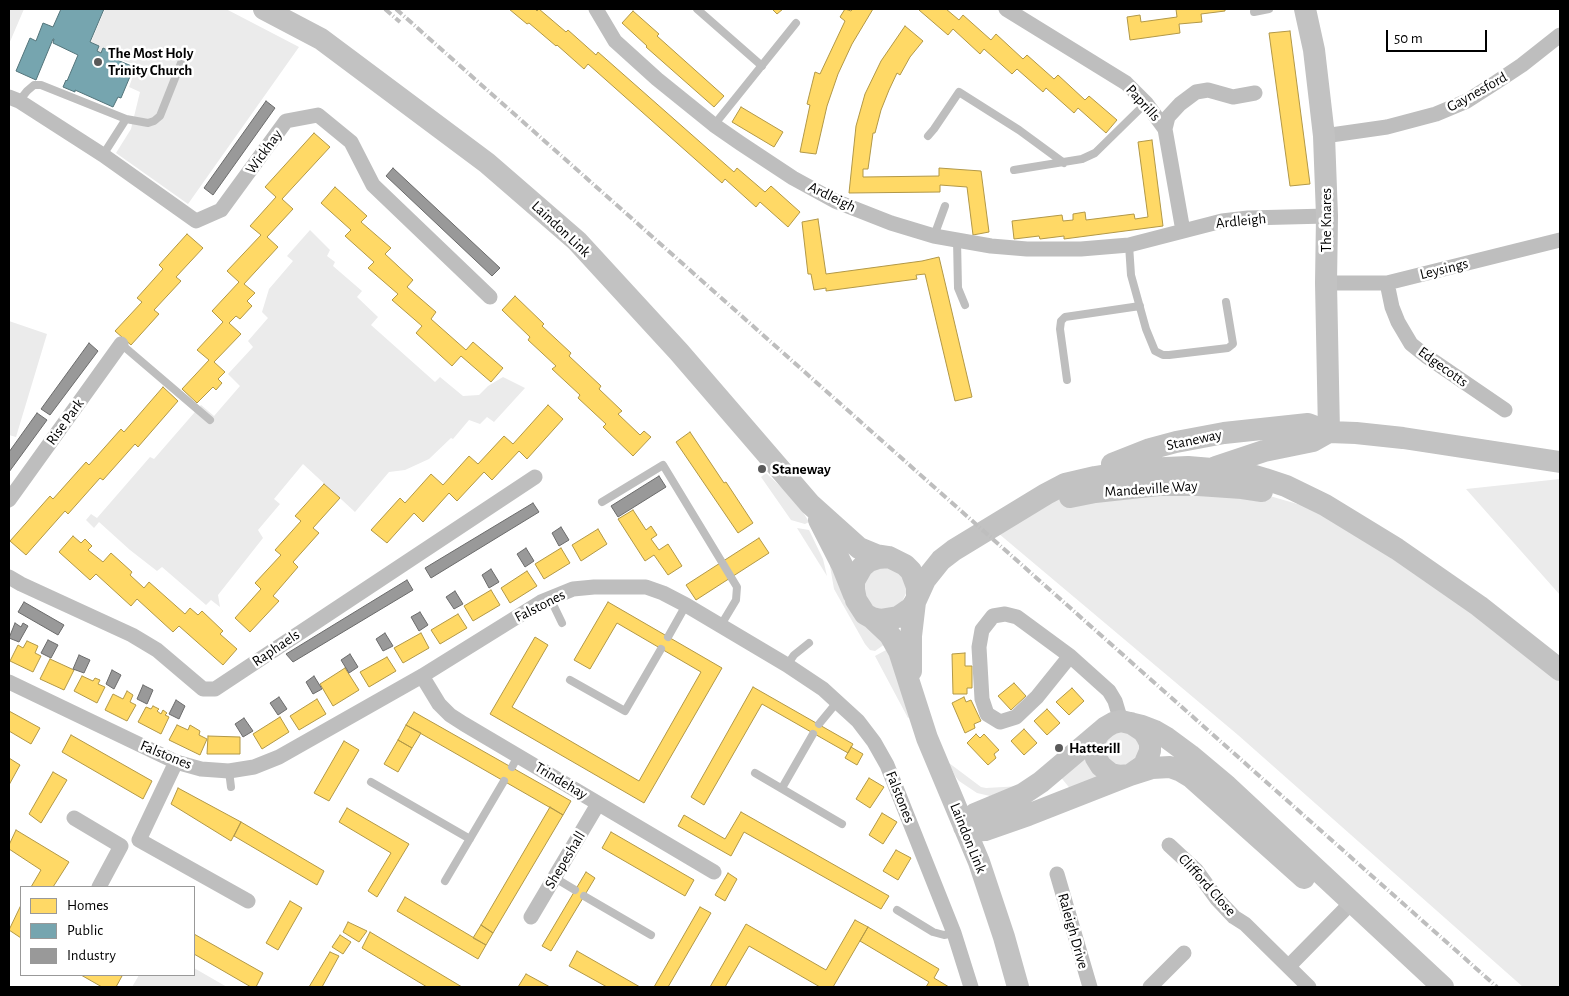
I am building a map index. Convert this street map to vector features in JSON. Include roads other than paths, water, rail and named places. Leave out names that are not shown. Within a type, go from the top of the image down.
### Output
[{"type":"main road","name":"Laindon Link","points":[[264,9],[320,39],[487,163],[577,241],[680,352],[810,504],[859,548],[876,555],[889,557]]},
{"type":"main road","name":"The Knares","points":[[1305,9],[1314,50],[1324,136],[1327,216],[1326,284],[1329,432]]},
{"type":"main road","name":"Staneway","points":[[1066,484],[1122,460],[1176,442],[1224,433],[1308,424],[1329,432],[1403,438],[1560,462]]},
{"type":"main road","name":"Staneway","points":[[1159,485],[1264,451],[1313,441],[1329,432]]},
{"type":"main road","name":"Mandeville Way","points":[[916,599],[925,580],[935,567],[954,550],[1046,494],[1066,484],[1144,468],[1188,467],[1212,469],[1245,473],[1286,486],[1324,505],[1397,549],[1479,606],[1560,670]]},
{"type":"main road","name":"Mandeville Way","points":[[1014,515],[1055,500],[1095,492],[1159,485],[1198,485],[1256,490],[1302,501],[1346,518]]},
{"type":"main road","name":"Laindon Link","points":[[810,504],[842,565],[856,600]]},
{"type":"main road","name":"Mandeville Way","points":[[889,557],[922,557],[954,550]]},
{"type":"main road","points":[[889,557],[905,565],[911,572],[917,587],[916,599],[898,617],[889,619],[872,618],[865,614],[856,600],[854,581],[862,567],[878,558],[889,557]]},
{"type":"main road","name":"Laindon Link","points":[[912,690],[911,636],[916,599]]},
{"type":"main road","name":"Laindon Link","points":[[872,618],[890,635],[895,643],[927,738],[979,862],[1004,937],[1018,987]]},
{"type":"main road","points":[[1099,733],[1094,742],[1094,748],[1096,758],[1101,766],[1111,774],[1118,776],[1130,775],[1144,765],[1150,751],[1150,743],[1143,731],[1125,722]]},
{"type":"main road","points":[[996,827],[975,831],[964,827],[966,822],[975,814],[1010,801],[1041,782],[1106,727],[1125,722],[1156,731],[1190,755],[1227,786],[1347,908],[1391,957],[1427,987]]},
{"type":"main road","points":[[938,766],[959,791],[978,802],[997,804],[1010,801]]},
{"type":"main road","points":[[979,862],[980,840],[985,833],[996,827],[1130,775],[1161,767],[1170,767],[1181,771],[1198,784],[1260,838],[1443,987]]},
{"type":"street","name":"Ardleigh","points":[[596,9],[615,41],[657,80],[714,125],[793,178],[835,201],[891,223],[934,236],[991,246],[1027,249],[1080,249],[1129,245],[1222,221],[1248,218],[1327,216]]},
{"type":"street","name":"Paprills","points":[[1006,9],[1126,83],[1146,103],[1166,129],[1183,231]]},
{"type":"street","name":"Gaynesford","points":[[1324,136],[1387,128],[1436,114],[1467,101],[1522,65],[1560,35]]},
{"type":"street","points":[[1166,129],[1168,117],[1180,104],[1196,92],[1208,90],[1233,97],[1255,93]]},
{"type":"street","name":"Wickhay","points":[[14,99],[103,155],[196,221],[221,210],[286,121],[318,115],[351,142],[373,185],[490,297]]},
{"type":"street","name":"Leysings","points":[[1326,284],[1387,283],[1560,240]]},
{"type":"street","name":"Edgecotts","points":[[1387,283],[1392,307],[1398,322],[1411,344],[1505,410]]},
{"type":"street","name":"Rise Park","points":[[9,500],[121,344]]},
{"type":"street","name":"Raphaels","points":[[9,576],[20,584],[132,635],[157,650],[203,689],[215,689],[535,476]]},
{"type":"street","name":"Falstones","points":[[9,682],[176,762],[230,779],[279,757],[422,676],[541,602],[573,589],[646,587],[663,593],[686,605],[787,665],[823,689],[858,721],[888,765],[954,933],[971,987]]},
{"type":"street","points":[[1070,656],[1037,697],[1016,717],[1000,722],[987,714],[982,699],[979,647],[982,630],[993,616],[1005,614],[1017,617],[1070,656],[1109,691],[1125,722]]},
{"type":"street","name":"Trindehay","points":[[422,676],[439,704],[450,715],[515,762],[598,804],[714,872]]},
{"type":"street","points":[[100,886],[121,846],[139,840],[176,762]]},
{"type":"street","name":"Shepeshall","points":[[531,917],[598,804]]},
{"type":"street","points":[[74,818],[121,846]]},
{"type":"street","points":[[139,840],[248,901]]},
{"type":"street","name":"Clifford Close","points":[[1169,845],[1196,870],[1217,899],[1234,917],[1245,924],[1308,987]]},
{"type":"street","name":"Raleigh Drive","points":[[1056,874],[1090,987]]},
{"type":"street","points":[[1289,966],[1347,908]]},
{"type":"street","points":[[1150,987],[1184,952]]},
{"type":"lane","points":[[697,9],[762,66]]},
{"type":"lane","points":[[1254,12],[1269,9]]},
{"type":"lane","points":[[714,125],[796,23]]},
{"type":"lane","points":[[14,99],[34,86],[41,85],[126,119],[148,123],[160,116],[185,53]]},
{"type":"lane","points":[[928,136],[959,92],[1019,130],[1064,162]]},
{"type":"lane","points":[[1014,170],[1082,160],[1095,154],[1146,103]]},
{"type":"lane","points":[[103,155],[126,119]]},
{"type":"lane","points":[[934,236],[945,206]]},
{"type":"lane","points":[[957,240],[958,288],[965,306]]},
{"type":"lane","points":[[1129,245],[1131,274],[1146,329],[1155,350],[1163,355],[1228,348],[1233,344],[1226,302]]},
{"type":"lane","points":[[1067,380],[1060,329],[1061,321],[1065,317],[1140,306]]},
{"type":"lane","points":[[121,344],[210,420]]},
{"type":"lane","points":[[602,502],[663,464],[737,588],[736,600],[721,626]]},
{"type":"lane","points":[[550,598],[562,623]]},
{"type":"lane","points":[[668,637],[686,605]]},
{"type":"lane","points":[[787,665],[794,655],[809,642]]},
{"type":"lane","points":[[570,680],[625,711],[661,649]]},
{"type":"lane","points":[[819,724],[838,701]]},
{"type":"lane","points":[[782,788],[813,734]]},
{"type":"lane","points":[[755,773],[842,824]]},
{"type":"lane","points":[[445,881],[504,781]]},
{"type":"lane","points":[[371,782],[470,839]]},
{"type":"lane","points":[[554,878],[576,890]]},
{"type":"lane","points":[[584,896],[651,935]]},
{"type":"lane","points":[[897,910],[933,932],[944,935],[954,933]]},
{"type":"railway","points":[[385,9],[400,22]]},
{"type":"railway","points":[[396,9],[1497,987]]},
{"type":"place","name":"The Most Holy Trinity Church","points":[[98,62]]},
{"type":"place","name":"Staneway","points":[[762,469]]},
{"type":"place","name":"Hatterill","points":[[1059,748]]}]
